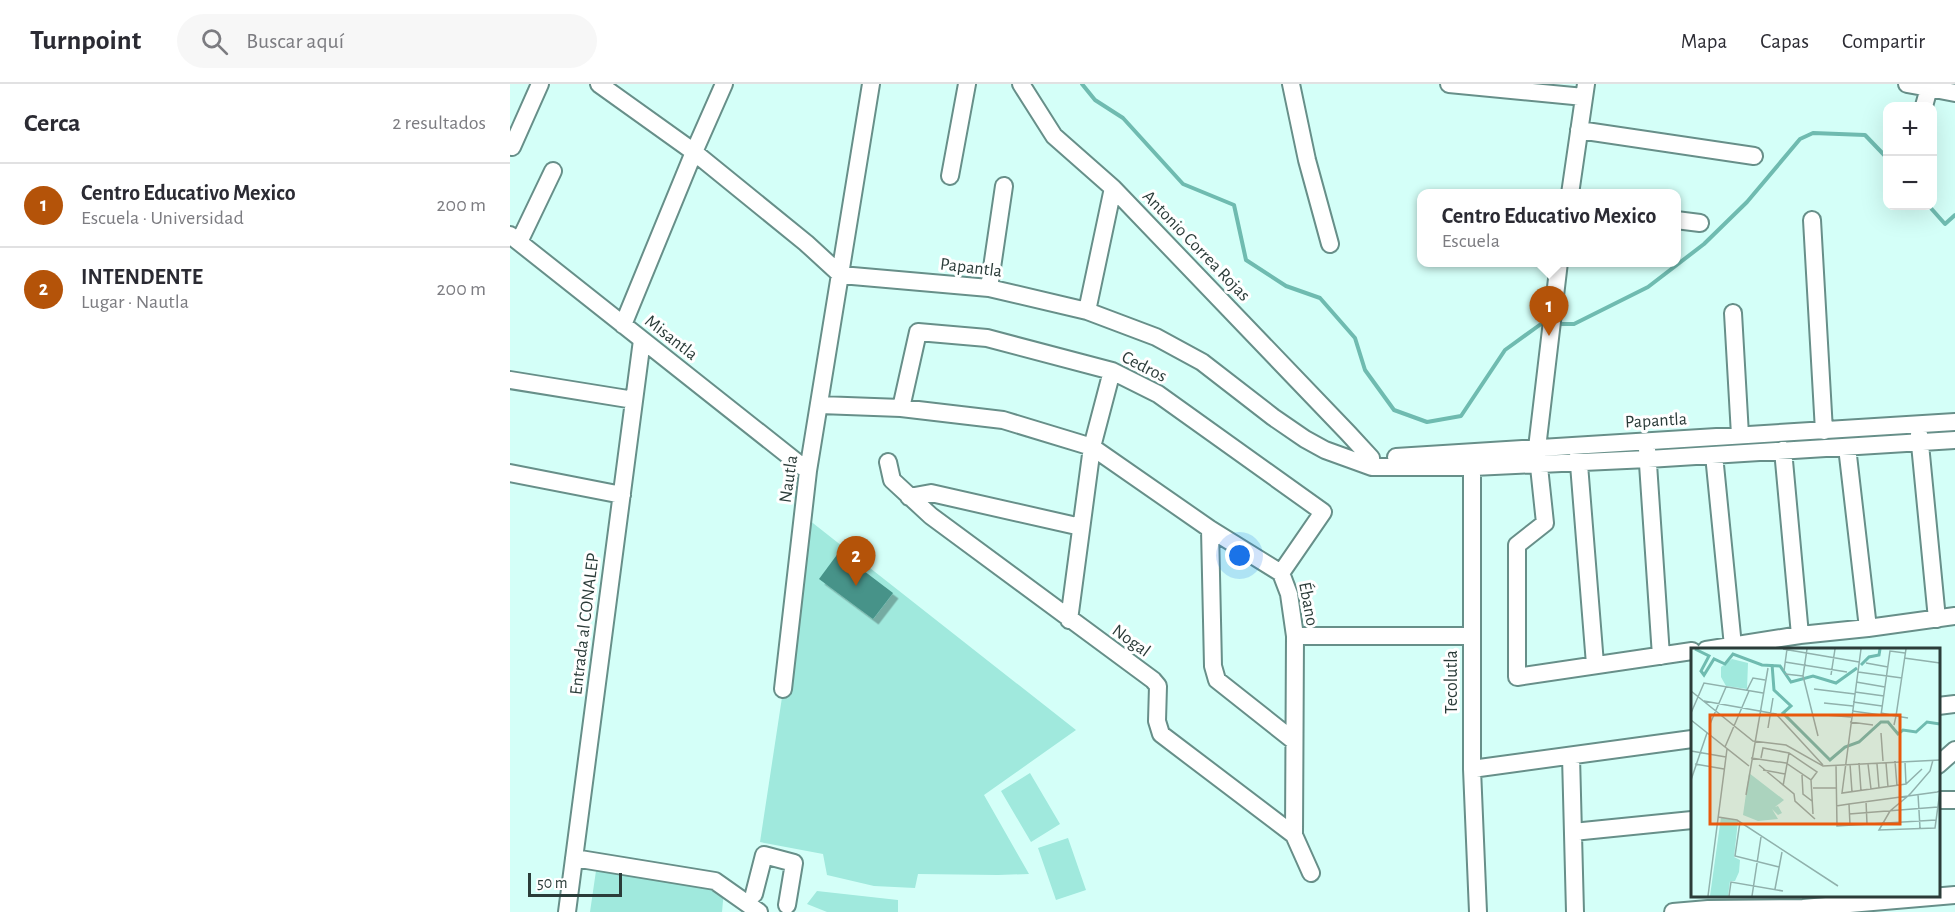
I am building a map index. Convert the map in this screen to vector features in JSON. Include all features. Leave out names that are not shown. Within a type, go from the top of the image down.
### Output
[{"type":"street","points":[[512,147],[540,84]]},
{"type":"street","points":[[599,84],[694,152],[806,243],[841,275]]},
{"type":"street","points":[[623,325],[724,84]]},
{"type":"street","name":"Nautla","points":[[783,689],[808,471],[871,84]]},
{"type":"street","points":[[950,177],[967,84]]},
{"type":"street","name":"Antonio Correa Rojas","points":[[1021,84],[1054,136],[1113,188],[1348,433],[1368,463]]},
{"type":"street","points":[[1290,84],[1307,160],[1330,244]]},
{"type":"street","points":[[1449,84],[1585,91],[1571,189]]},
{"type":"street","points":[[1907,84],[1929,86],[1955,93]]},
{"type":"street","points":[[1925,102],[1929,86]]},
{"type":"street","points":[[1579,130],[1754,156]]},
{"type":"street","points":[[514,239],[553,171]]},
{"type":"street","points":[[988,288],[1004,186]]},
{"type":"street","points":[[1087,311],[1113,188]]},
{"type":"street","points":[[1812,220],[1824,432]]},
{"type":"street","points":[[1681,221],[1700,224]]},
{"type":"street","name":"Misantla","points":[[514,239],[808,471]]},
{"type":"street","points":[[1558,267],[1538,456],[1545,523],[1517,545],[1517,677],[1691,651]]},
{"type":"street","name":"Papantla","points":[[841,275],[988,288],[1087,311],[1156,337],[1202,362],[1273,417],[1325,450],[1368,463],[1538,456],[1578,453],[1646,442],[1955,422]]},
{"type":"street","points":[[1733,313],[1740,435]]},
{"type":"street","name":"Cedros","points":[[901,408],[918,332],[987,338],[1112,371],[1158,394],[1323,512],[1281,573]]},
{"type":"street","name":"Entrada al CONALEP","points":[[567,912],[642,340]]},
{"type":"street","points":[[1069,620],[1092,447],[1112,371]]},
{"type":"street","points":[[510,380],[634,400]]},
{"type":"street","name":"Ébano","points":[[820,405],[901,408],[1003,420],[1092,447],[1210,529],[1281,573],[1289,594],[1294,636],[1294,835]]},
{"type":"street","points":[[1919,424],[1937,619]]},
{"type":"street","points":[[1325,450],[1342,443],[1348,433]]},
{"type":"street","name":"Papantla","points":[[1578,453],[1647,459],[1955,440]]},
{"type":"street","points":[[1646,442],[1661,656]]},
{"type":"street","points":[[1847,447],[1868,628]]},
{"type":"street","points":[[1783,450],[1800,635]]},
{"type":"street","points":[[1578,453],[1595,664]]},
{"type":"street","points":[[1714,455],[1733,646]]},
{"type":"street","name":"Tecolutla","points":[[1473,460],[1472,769],[1478,912]]},
{"type":"street","name":"Nogal","points":[[888,462],[892,480],[932,516],[1069,620],[1153,680],[1158,686],[1157,722],[1161,735],[1294,835],[1311,873]]},
{"type":"street","points":[[510,473],[622,495]]},
{"type":"street","points":[[909,497],[931,493],[1081,527]]},
{"type":"street","points":[[1210,529],[1213,666],[1216,680],[1294,741]]},
{"type":"street","points":[[1720,648],[1800,635],[1955,616]]},
{"type":"street","points":[[1294,636],[1472,636]]},
{"type":"street","points":[[1940,706],[1955,704]]},
{"type":"street","points":[[1472,769],[1691,739]]},
{"type":"street","points":[[1940,763],[1955,750]]},
{"type":"street","points":[[1571,756],[1575,912]]},
{"type":"street","points":[[1573,832],[1691,820]]},
{"type":"street","points":[[742,901],[764,855],[794,863],[788,905]]},
{"type":"street","points":[[574,858],[715,881],[759,912]]},
{"type":"street","points":[[1940,897],[1955,896]]},
{"type":"street","points":[[1673,912],[1707,902],[1807,905],[1939,897]]},
{"type":"green space","points":[[809,520],[1076,730],[984,795],[1029,874],[918,874],[915,888],[874,886],[827,875],[823,854],[760,842]]},
{"type":"green space","points":[[1030,773],[1060,824],[1031,842],[1001,791]]},
{"type":"green space","points":[[1068,838],[1086,890],[1056,900],[1038,848]]},
{"type":"green space","points":[[598,857],[724,890],[722,912],[590,912]]},
{"type":"green space","points":[[817,891],[898,900],[898,912],[827,912],[807,904]]},
{"type":"building","points":[[839,552],[893,593],[873,619],[819,579]]},
{"type":"waterway","points":[[1082,84],[1095,100],[1123,118],[1183,184],[1234,205],[1246,260],[1286,286],[1320,298],[1355,338],[1365,370],[1394,410],[1427,422],[1461,416],[1505,350],[1541,324],[1546,324]]},
{"type":"waterway","points":[[1681,262],[1704,244],[1747,202],[1800,139],[1813,133],[1865,135],[1885,156]]},
{"type":"waterway","points":[[1933,210],[1945,224],[1955,215]]},
{"type":"waterway","points":[[1556,324],[1574,324],[1648,287],[1674,267]]},
{"type":"place","name":"Centro Educativo Mexico","points":[[1549,336]]},
{"type":"place","name":"INTENDENTE","points":[[856,586]]}]
